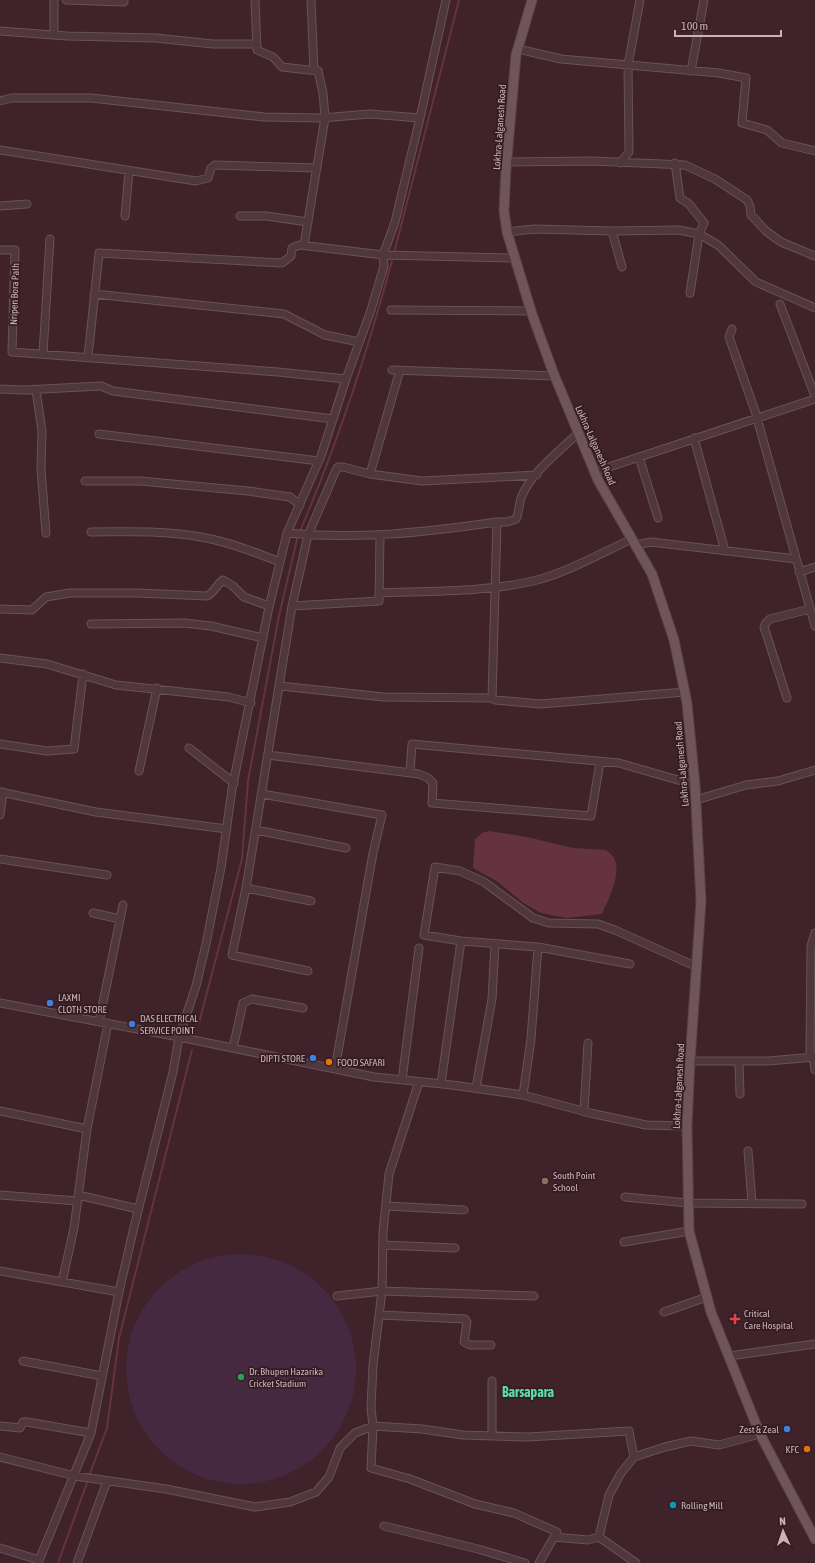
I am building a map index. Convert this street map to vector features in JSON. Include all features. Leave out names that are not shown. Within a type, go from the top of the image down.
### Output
[{"type":"main road","name":"Lokhra-Lalganesh Road","points":[[532,0],[518,49],[507,162],[504,211],[507,232],[532,311],[555,376],[594,472],[652,574],[674,640],[685,692],[695,784],[701,901],[687,1126],[689,1231],[707,1296],[760,1434],[813,1528],[815,1539]]},
{"type":"street","points":[[54,0],[54,35]]},
{"type":"street","points":[[66,0],[124,2],[124,0]]},
{"type":"street","points":[[255,0],[257,50],[273,57],[282,67],[318,71],[323,93],[325,118],[304,245]]},
{"type":"street","points":[[312,0],[314,70]]},
{"type":"street","points":[[0,1548],[39,1561],[75,1476],[91,1433],[119,1292],[138,1209],[173,1072],[179,1037],[196,986],[206,944],[234,783],[269,606],[280,562],[300,505],[319,461],[371,310],[384,266],[420,118],[446,0]]},
{"type":"street","points":[[620,163],[629,152],[628,65],[640,0]]},
{"type":"street","points":[[691,71],[704,0]]},
{"type":"street","points":[[0,31],[54,35],[156,38],[213,44],[257,44]]},
{"type":"street","points":[[518,49],[561,59],[691,71],[746,78],[742,123],[767,130],[782,143],[815,151]]},
{"type":"street","points":[[0,101],[12,98],[91,98],[264,117],[325,118],[370,114],[420,118]]},
{"type":"street","points":[[0,150],[196,181],[208,178],[211,168],[215,165],[317,168]]},
{"type":"street","points":[[507,162],[675,163],[685,165],[704,174],[747,200],[750,206],[750,215],[773,237],[781,242],[815,256]]},
{"type":"street","points":[[675,163],[680,198],[689,204],[704,223],[699,234],[690,293]]},
{"type":"street","points":[[126,216],[129,171]]},
{"type":"street","points":[[0,206],[27,204]]},
{"type":"street","points":[[240,216],[266,216],[308,222]]},
{"type":"street","points":[[507,232],[534,229],[612,231],[679,230],[699,234],[718,246],[756,282],[815,308]]},
{"type":"street","points":[[612,231],[622,267]]},
{"type":"street","points":[[50,239],[43,354],[278,372],[346,379]]},
{"type":"street","points":[[88,357],[98,253],[282,263],[291,256],[292,248],[304,245],[386,255],[515,258]]},
{"type":"street","name":"Nripen Bora Path","points":[[0,250],[15,250],[12,352],[43,354]]},
{"type":"street","points":[[94,294],[284,314],[325,335],[359,342]]},
{"type":"street","points":[[594,472],[815,398],[780,304]]},
{"type":"street","points":[[391,310],[532,311]]},
{"type":"street","points":[[732,329],[729,337],[756,418],[815,626]]},
{"type":"street","points":[[392,370],[555,376]]},
{"type":"street","points":[[370,474],[400,370]]},
{"type":"street","points":[[0,389],[36,390],[101,386],[113,391],[333,419]]},
{"type":"street","points":[[36,390],[42,431],[41,469],[46,533]]},
{"type":"street","points":[[290,533],[307,535],[380,536],[507,522],[516,519],[521,499],[527,487],[578,433]]},
{"type":"street","points":[[99,434],[319,461]]},
{"type":"street","points":[[694,438],[725,551]]},
{"type":"street","points":[[640,457],[658,518]]},
{"type":"street","points":[[308,971],[232,955],[256,830],[292,606],[307,535],[338,467],[370,474],[422,481],[537,475]]},
{"type":"street","points":[[85,481],[140,481],[248,491],[290,497],[300,505]]},
{"type":"street","points":[[492,698],[497,522]]},
{"type":"street","points":[[91,532],[154,533],[201,537],[236,545],[280,562]]},
{"type":"street","points":[[292,606],[379,601],[380,536]]},
{"type":"street","points":[[379,593],[496,587],[536,580],[558,573],[634,542],[651,542],[796,559]]},
{"type":"street","points":[[799,572],[815,567]]},
{"type":"street","points":[[0,609],[32,610],[46,597],[70,593],[138,593],[207,596],[212,594],[217,584],[223,580],[233,586],[244,597],[269,606]]},
{"type":"street","points":[[787,698],[764,628],[770,619],[810,609]]},
{"type":"street","points":[[91,624],[184,623],[211,626],[263,638]]},
{"type":"street","points":[[0,658],[47,664],[116,685],[157,688],[229,697],[251,703]]},
{"type":"street","points":[[0,744],[47,751],[74,749],[83,674]]},
{"type":"street","points":[[280,686],[384,697],[492,698],[495,700],[541,704],[685,692]]},
{"type":"street","points":[[139,771],[157,688]]},
{"type":"street","points":[[410,772],[412,744],[619,763],[695,784]]},
{"type":"street","points":[[189,748],[234,783]]},
{"type":"street","points":[[268,755],[410,772],[428,778],[433,783],[432,803],[591,816],[600,762]]},
{"type":"street","points":[[696,800],[746,786],[778,781],[815,772]]},
{"type":"street","points":[[0,815],[1,792],[96,812],[226,830]]},
{"type":"street","points":[[262,794],[382,815],[373,853],[335,1068]]},
{"type":"street","points":[[256,830],[346,848]]},
{"type":"street","points":[[0,859],[107,875]]},
{"type":"street","points":[[630,964],[538,947],[461,941],[424,935],[435,867],[460,871],[484,882],[533,918],[549,923],[598,924],[615,930],[696,967]]},
{"type":"street","points":[[246,888],[310,901]]},
{"type":"street","points":[[99,1022],[123,905]]},
{"type":"street","points":[[93,913],[120,919]]},
{"type":"street","points":[[815,932],[811,946],[813,1056],[815,1070]]},
{"type":"street","points":[[441,1084],[461,941]]},
{"type":"street","points":[[476,1088],[492,999],[495,944]]},
{"type":"street","points":[[523,1095],[531,1039],[538,947]]},
{"type":"street","points":[[402,1080],[419,948]]},
{"type":"street","points":[[233,1048],[243,1003],[252,999],[303,1008]]},
{"type":"street","points":[[0,1003],[206,1042],[374,1077],[476,1088],[523,1095],[584,1112],[646,1125],[687,1126]]},
{"type":"street","points":[[62,1282],[78,1198],[87,1129],[108,1023]]},
{"type":"street","points":[[584,1112],[588,1043]]},
{"type":"street","points":[[690,1061],[768,1061],[813,1056]]},
{"type":"street","points":[[739,1062],[740,1094]]},
{"type":"street","points":[[419,1082],[390,1172],[383,1245],[380,1315],[373,1373],[371,1408],[374,1426],[370,1468],[410,1479],[475,1504],[514,1514],[557,1532],[540,1563]]},
{"type":"street","points":[[0,1111],[87,1129]]},
{"type":"street","points":[[748,1151],[752,1203]]},
{"type":"street","points":[[0,1195],[78,1198],[138,1209]]},
{"type":"street","points":[[625,1197],[688,1203],[802,1204]]},
{"type":"street","points":[[386,1206],[464,1210]]},
{"type":"street","points":[[624,1242],[689,1231]]},
{"type":"street","points":[[383,1245],[455,1248]]},
{"type":"street","points":[[0,1271],[119,1292]]},
{"type":"street","points":[[337,1296],[382,1291],[534,1296]]},
{"type":"street","points":[[664,1312],[707,1296]]},
{"type":"street","points":[[380,1315],[464,1319],[467,1322],[464,1342],[470,1345],[491,1345]]},
{"type":"street","points":[[729,1356],[815,1344]]},
{"type":"street","points":[[23,1361],[102,1376]]},
{"type":"street","points":[[492,1381],[492,1436]]},
{"type":"street","points":[[0,1426],[17,1429],[20,1428],[23,1422],[27,1422],[91,1433]]},
{"type":"street","points":[[0,1457],[75,1476],[166,1489],[255,1507],[290,1502],[316,1492],[329,1477],[340,1448],[355,1433],[374,1426],[422,1429],[463,1435],[528,1437],[629,1431],[634,1457]]},
{"type":"street","points":[[599,1537],[609,1495],[621,1473],[634,1457],[665,1447],[691,1442],[719,1445],[760,1434]]},
{"type":"street","points":[[77,1563],[107,1481]]},
{"type":"street","points":[[384,1526],[478,1549],[525,1563]]},
{"type":"street","points":[[554,1538],[588,1540],[599,1537]]},
{"type":"street","points":[[599,1537],[636,1563]]},
{"type":"shaded area","points":[[489,831],[527,837],[573,848],[605,850],[612,855],[616,862],[615,880],[602,914],[567,918],[541,913],[522,902],[498,882],[473,868],[475,839],[482,833]]},
{"type":"shaded area","name":"Dr. Bhupen Hazarika Cricket Stadium","points":[[230,1254],[252,1254],[274,1259],[295,1267],[323,1287],[343,1315],[354,1347],[356,1369],[354,1391],[343,1423],[323,1451],[295,1471],[274,1479],[252,1484],[230,1484],[208,1479],[187,1471],[159,1451],[139,1423],[131,1402],[126,1380],[126,1358],[131,1336],[139,1315],[159,1287],[187,1267],[208,1259]]},
{"type":"waterway","points":[[394,253],[459,0]]},
{"type":"waterway","points":[[300,531],[340,430],[363,361],[393,257]]},
{"type":"waterway","points":[[199,1023],[242,859],[248,781],[279,616],[298,535]]},
{"type":"waterway","points":[[89,1476],[107,1428],[119,1338],[192,1050]]},
{"type":"waterway","points":[[58,1563],[88,1480]]},
{"type":"place","name":"LAXMI CLOTH STORE","points":[[50,1003]]},
{"type":"place","name":"DAS ELECTRICAL SERVICE POINT","points":[[132,1024]]},
{"type":"place","name":"DIPTI STORE","points":[[313,1058]]},
{"type":"place","name":"FOOD SAFARI","points":[[329,1062]]},
{"type":"place","name":"South Point School","points":[[545,1181]]},
{"type":"place","name":"Critical Care Hospital","points":[[735,1319]]},
{"type":"place","name":"Dr. Bhupen Hazarika Cricket Stadium","points":[[241,1377]]},
{"type":"place","name":"Zest & Zeal","points":[[787,1429]]},
{"type":"place","name":"KFC","points":[[807,1449]]},
{"type":"place","name":"Rolling Mill","points":[[673,1505]]},
{"type":"district","name":"Barsapara","points":[[528,1392]]}]
